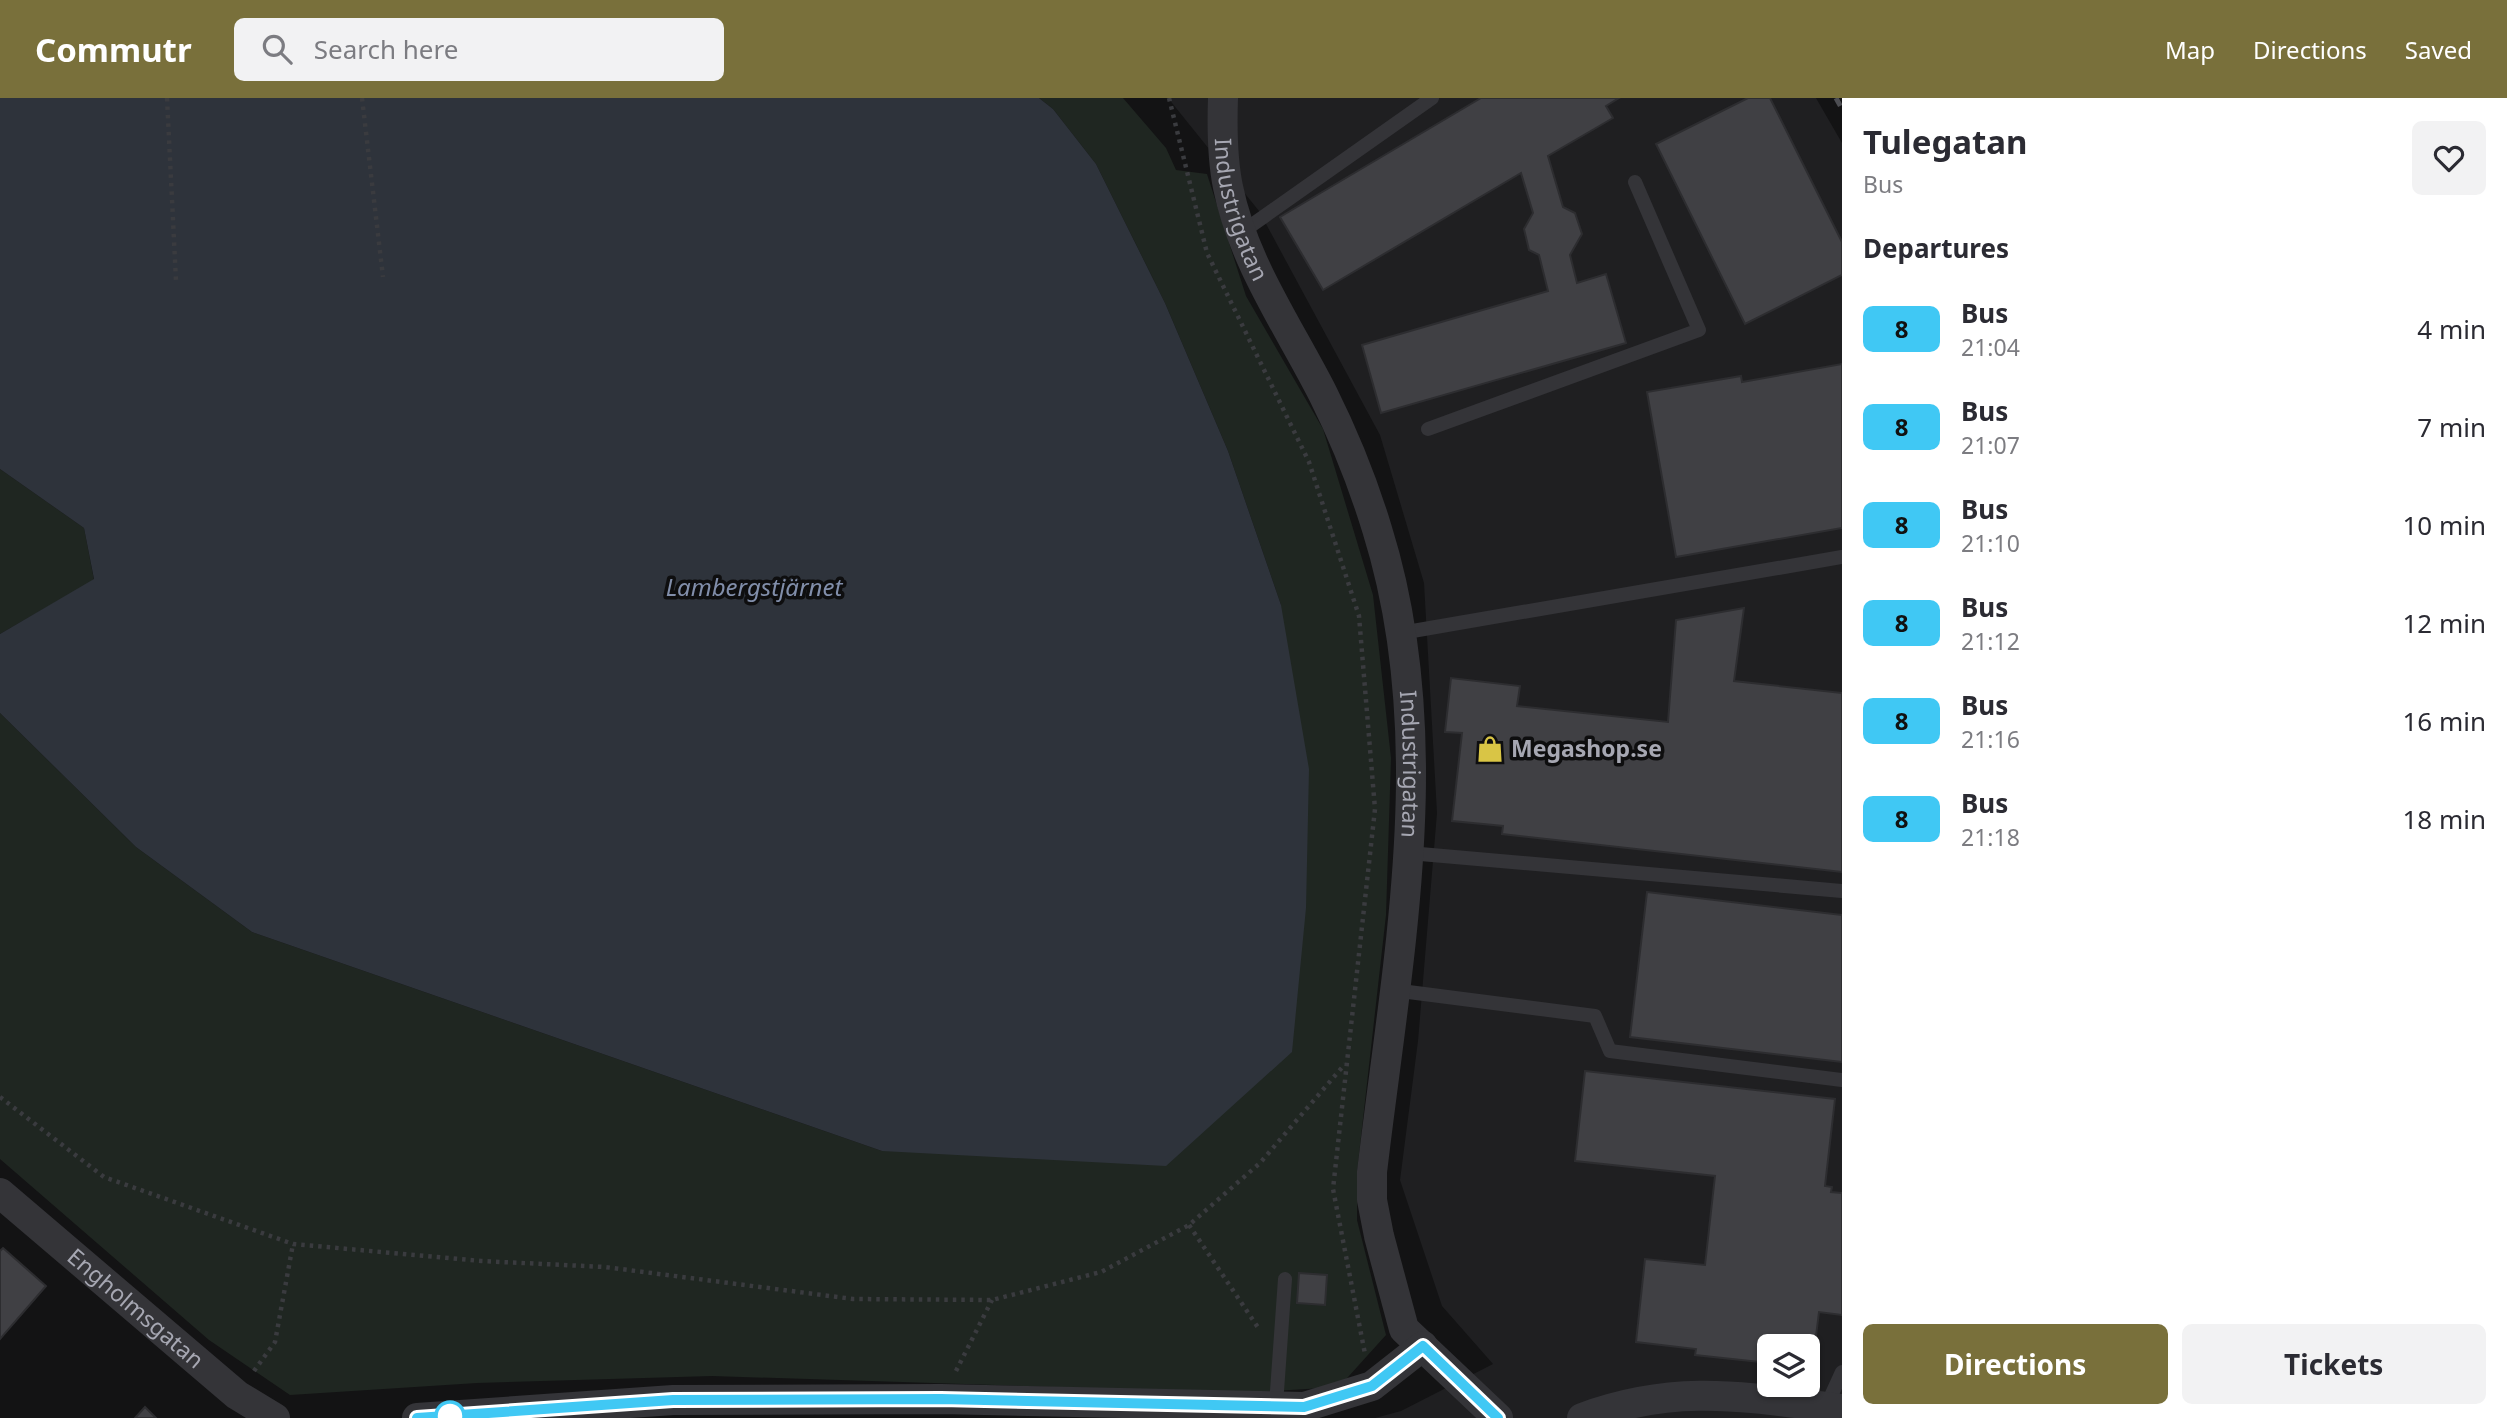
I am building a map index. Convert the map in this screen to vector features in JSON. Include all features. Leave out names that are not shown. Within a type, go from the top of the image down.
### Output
[{"type":"street","name":"Industrigatan","points":[[1223,98],[1227,186],[1242,232],[1253,262],[1352,455],[1378,531],[1398,609],[1411,753],[1412,815],[1372,1172],[1372,1200],[1404,1329],[1498,1418]]},
{"type":"street","name":"Engholmsgatan","points":[[0,1193],[237,1395],[275,1418]]},
{"type":"street","points":[[417,1418],[673,1400],[936,1409],[1276,1405],[1304,1407],[1372,1386],[1423,1346]]},
{"type":"street","points":[[1582,1418],[1608,1408],[1681,1394],[1715,1394],[1834,1408]]},
{"type":"lane","points":[[1242,232],[1432,98]]},
{"type":"lane","points":[[1428,429],[1699,330],[1635,182]]},
{"type":"lane","points":[[1401,634],[1842,557]]},
{"type":"lane","points":[[1409,853],[1842,891]]},
{"type":"lane","points":[[1393,990],[1595,1016],[1610,1051],[1842,1080]]},
{"type":"lane","points":[[1276,1405],[1285,1279]]},
{"type":"lane","points":[[1834,1408],[1842,1372]]},
{"type":"path","points":[[167,98],[176,281]]},
{"type":"path","points":[[362,98],[383,277]]},
{"type":"path","points":[[1169,98],[1207,253],[1309,462],[1359,615],[1375,809],[1333,1189],[1372,1386]]},
{"type":"path","points":[[0,1097],[104,1177],[293,1244],[481,1261],[605,1267],[853,1299],[992,1300],[1101,1272],[1189,1225],[1260,1163],[1345,1065]]},
{"type":"path","points":[[1189,1225],[1279,1360]]},
{"type":"path","points":[[237,1395],[275,1342],[293,1244]]},
{"type":"path","points":[[936,1409],[992,1300]]},
{"type":"shaded area","points":[[1039,98],[1123,98],[1166,148],[1176,170],[1207,174],[1246,296],[1323,429],[1373,595],[1391,758],[1386,915],[1357,1172],[1357,1220],[1386,1335],[1339,1387],[1239,1393],[712,1376],[477,1383],[290,1395],[209,1340],[0,1159],[0,713],[136,847],[252,932],[882,1151],[1281,605],[1228,451],[1165,303],[1096,164],[1053,109]]},
{"type":"shaded area","points":[[1168,98],[1816,98],[1842,143],[1842,1418],[1375,1418],[1401,1411],[1493,1364],[1442,1306],[1400,1180],[1418,1041],[1437,813],[1424,583],[1380,435],[1259,211]]},
{"type":"shaded area","points":[[0,469],[84,528],[94,580],[0,634]]},
{"type":"water","name":"Lambergstjärnet","points":[[0,98],[1039,98],[1053,109],[1096,164],[1165,303],[1228,451],[1281,605],[1309,769],[1306,908],[1292,1052],[1166,1166],[882,1151],[252,932],[136,847],[0,713],[0,634],[94,579],[84,528],[0,469]]},
{"type":"building","points":[[1481,98],[1619,98],[1606,106],[1613,118],[1548,156],[1563,207],[1575,213],[1582,234],[1570,255],[1577,283],[1606,274],[1626,343],[1381,413],[1362,345],[1548,291],[1539,255],[1529,250],[1524,229],[1533,213],[1521,173],[1323,290],[1280,217]]},
{"type":"building","points":[[1748,98],[1770,98],[1842,242],[1842,275],[1745,324],[1656,144]]},
{"type":"building","points":[[1842,364],[1842,528],[1676,557],[1647,392],[1741,376],[1742,382]]},
{"type":"building","points":[[1744,608],[1734,681],[1842,693],[1842,872],[1502,834],[1503,826],[1452,821],[1462,733],[1445,732],[1451,678],[1520,686],[1517,706],[1668,722],[1676,620]]},
{"type":"building","points":[[1647,892],[1842,915],[1842,1062],[1630,1037]]},
{"type":"building","points":[[1585,1071],[1835,1099],[1825,1186],[1832,1187],[1831,1192],[1842,1193],[1842,1315],[1819,1312],[1816,1334],[1757,1334],[1757,1362],[1695,1355],[1696,1349],[1636,1342],[1645,1259],[1705,1265],[1715,1176],[1575,1161]]},
{"type":"building","points":[[3,1248],[46,1286],[0,1339],[0,1251]]},
{"type":"building","points":[[1299,1273],[1327,1275],[1325,1305],[1297,1303]]},
{"type":"building","points":[[145,1407],[156,1418],[135,1418]]},
{"type":"railway","points":[[1836,98],[1842,109]]},
{"type":"bus line","name":"8","points":[[417,1418],[673,1400],[941,1399],[1304,1407],[1372,1386],[1423,1346],[1498,1418]]},
{"type":"place","name":"Megashop.se","points":[[1490,749]]}]
